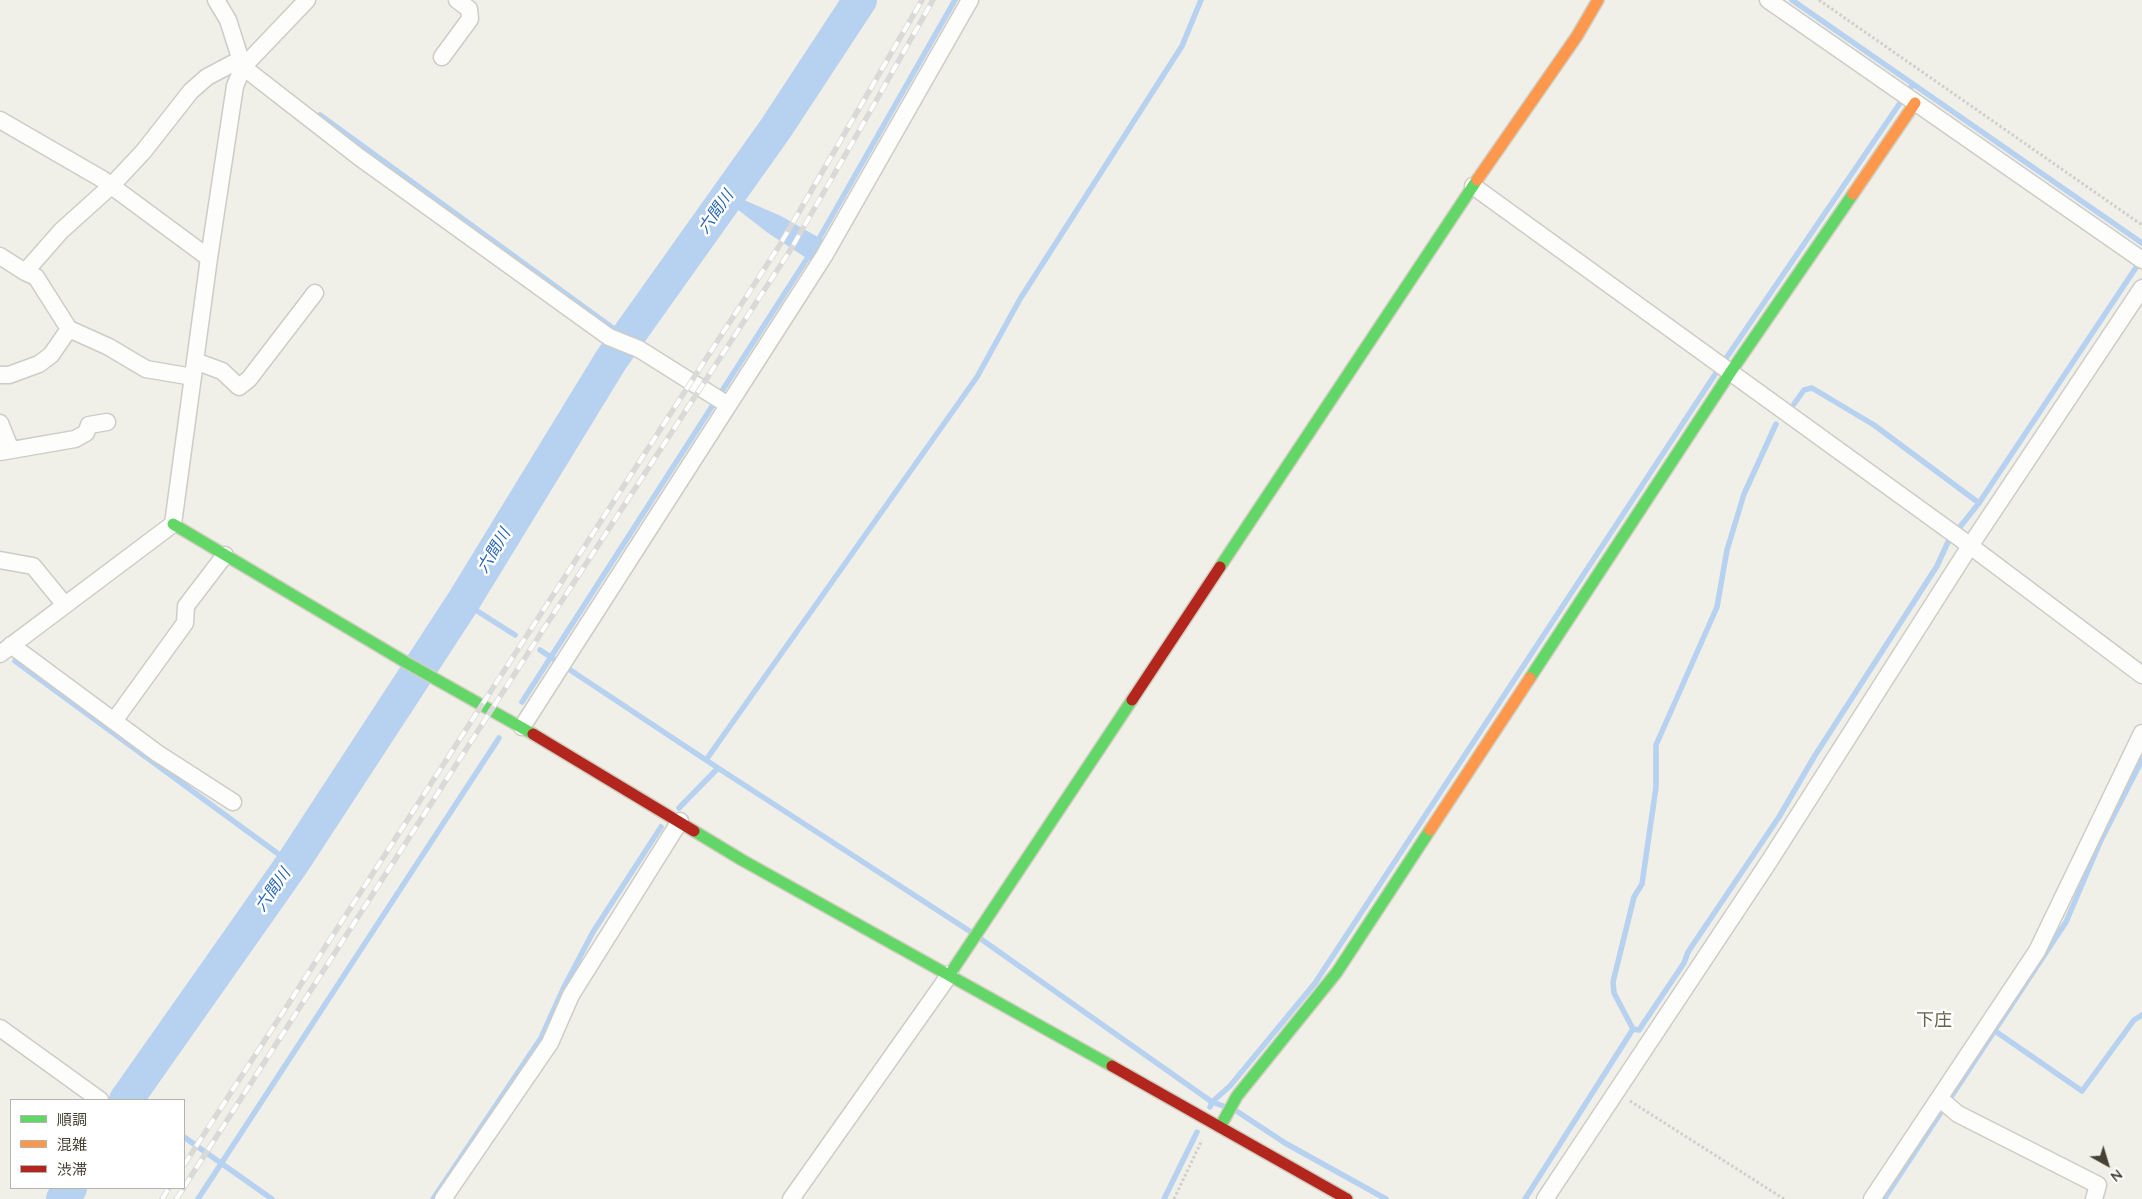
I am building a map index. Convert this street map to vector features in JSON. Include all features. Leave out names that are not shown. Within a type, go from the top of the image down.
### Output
[{"type":"street","points":[[216,0],[228,20],[242,63],[358,157],[609,337],[639,349],[720,400]]},
{"type":"street","points":[[25,272],[61,231],[112,186],[143,152],[191,91],[207,77],[242,63],[307,0]]},
{"type":"street","points":[[442,57],[470,19],[469,8],[457,0]]},
{"type":"street","points":[[522,728],[568,656],[720,400],[828,248],[970,0]]},
{"type":"street","points":[[791,1199],[950,974],[1473,186],[1577,36],[1598,0]]},
{"type":"street","points":[[1768,0],[2140,259]]},
{"type":"street","points":[[233,802],[157,753],[114,721],[3,651],[173,524],[209,258],[235,86],[242,63]]},
{"type":"street","points":[[1215,1124],[1226,1115],[1237,1096],[1302,1019],[1337,972],[1723,368],[1908,97]]},
{"type":"street","points":[[0,120],[112,186],[209,258]]},
{"type":"street","points":[[1473,186],[1960,539],[2142,675]]},
{"type":"street","points":[[0,256],[36,277],[69,329],[110,347],[146,369],[222,371],[239,387],[249,379],[315,293]]},
{"type":"street","points":[[1545,1199],[1770,860],[1960,539],[2142,288]]},
{"type":"street","points":[[0,375],[9,375],[39,364],[51,355],[69,329]]},
{"type":"street","points":[[0,423],[5,451],[75,440],[86,434],[89,425],[107,422]]},
{"type":"street","points":[[173,524],[407,663],[680,821],[742,860],[950,974],[1347,1199]]},
{"type":"street","points":[[114,721],[186,623],[186,606],[225,555]]},
{"type":"street","points":[[0,560],[33,566],[65,605]]},
{"type":"street","points":[[1872,1199],[1945,1103],[2037,951],[2142,733]]},
{"type":"street","points":[[443,1199],[550,1043],[571,995],[680,821]]},
{"type":"street","points":[[0,1028],[99,1099]]},
{"type":"street","points":[[1945,1103],[2098,1185],[2094,1199]]},
{"type":"path","points":[[1819,0],[2142,225]]},
{"type":"path","points":[[1616,1093],[1784,1199]]},
{"type":"path","points":[[1174,1199],[1215,1124]]},
{"type":"water","points":[[744,200],[781,216],[823,240],[811,261],[768,233],[737,209]]},
{"type":"waterway","name":"六間川","points":[[127,1099],[292,864],[463,602],[611,360],[776,128],[860,0]]},
{"type":"waterway","points":[[816,244],[955,0]]},
{"type":"waterway","points":[[706,760],[977,377],[1020,299],[1182,46],[1201,0]]},
{"type":"waterway","points":[[1792,0],[2142,243]]},
{"type":"waterway","points":[[1210,1107],[1212,1102],[1230,1086],[1315,983],[1714,376],[1913,84]]},
{"type":"waterway","points":[[320,115],[621,334]]},
{"type":"waterway","points":[[728,196],[747,208]]},
{"type":"waterway","points":[[522,702],[810,254]]},
{"type":"waterway","points":[[1633,1029],[1639,1030],[1684,963],[1688,952],[1779,817],[1814,757],[1937,566],[1948,542],[1979,503],[2141,260]]},
{"type":"waterway","points":[[1794,404],[1804,390],[1812,388],[1874,425],[1979,503]]},
{"type":"waterway","points":[[1633,1029],[1614,993],[1613,982],[1634,897],[1642,884],[1656,787],[1656,745],[1717,607],[1727,550],[1744,494],[1776,424]]},
{"type":"waterway","points":[[463,602],[515,635]]},
{"type":"waterway","points":[[540,650],[718,768],[679,808]]},
{"type":"waterway","points":[[15,661],[292,864]]},
{"type":"waterway","points":[[198,1199],[499,738]]},
{"type":"waterway","points":[[1884,1199],[2066,922],[2101,840],[2142,760]]},
{"type":"waterway","points":[[718,768],[971,932]]},
{"type":"waterway","points":[[433,1199],[541,1038],[564,987],[593,932],[661,827]]},
{"type":"waterway","points":[[978,937],[1212,1102],[1226,1107]]},
{"type":"waterway","points":[[1995,1031],[2082,1091],[2134,1020],[2142,1015]]},
{"type":"waterway","points":[[1525,1199],[1633,1029]]},
{"type":"waterway","points":[[1235,1110],[1285,1143],[1386,1199]]},
{"type":"waterway","points":[[1164,1199],[1197,1132]]},
{"type":"waterway","points":[[185,1138],[272,1199]]},
{"type":"waterway","name":"六間川","points":[[63,1199],[69,1189]]},
{"type":"railway","points":[[185,1163],[781,243],[922,0]]},
{"type":"railway","points":[[185,1185],[791,249],[933,0]]},
{"type":"railway","points":[[162,1199],[168,1189]]},
{"type":"railway","points":[[176,1199],[183,1189]]},
{"type":"traffic: fast","points":[[1220,567],[1477,180]]},
{"type":"traffic: fast","points":[[1530,678],[1730,373],[1853,194]]},
{"type":"traffic: fast","points":[[173,524],[407,663],[533,734]]},
{"type":"traffic: fast","points":[[950,974],[1132,700]]},
{"type":"traffic: fast","points":[[1220,1127],[1237,1096],[1337,972],[1430,830]]},
{"type":"traffic: fast","points":[[694,831],[742,860],[1112,1066]]},
{"type":"traffic: slow","points":[[1477,180],[1577,36],[1598,0]]},
{"type":"traffic: slow","points":[[1853,194],[1915,103]]},
{"type":"traffic: slow","points":[[1430,830],[1530,678]]},
{"type":"traffic: jam","points":[[1132,700],[1220,567]]},
{"type":"traffic: jam","points":[[533,734],[694,831]]},
{"type":"traffic: jam","points":[[1112,1066],[1347,1199]]},
{"type":"district","name":"下庄","points":[[1934,1021]]}]
